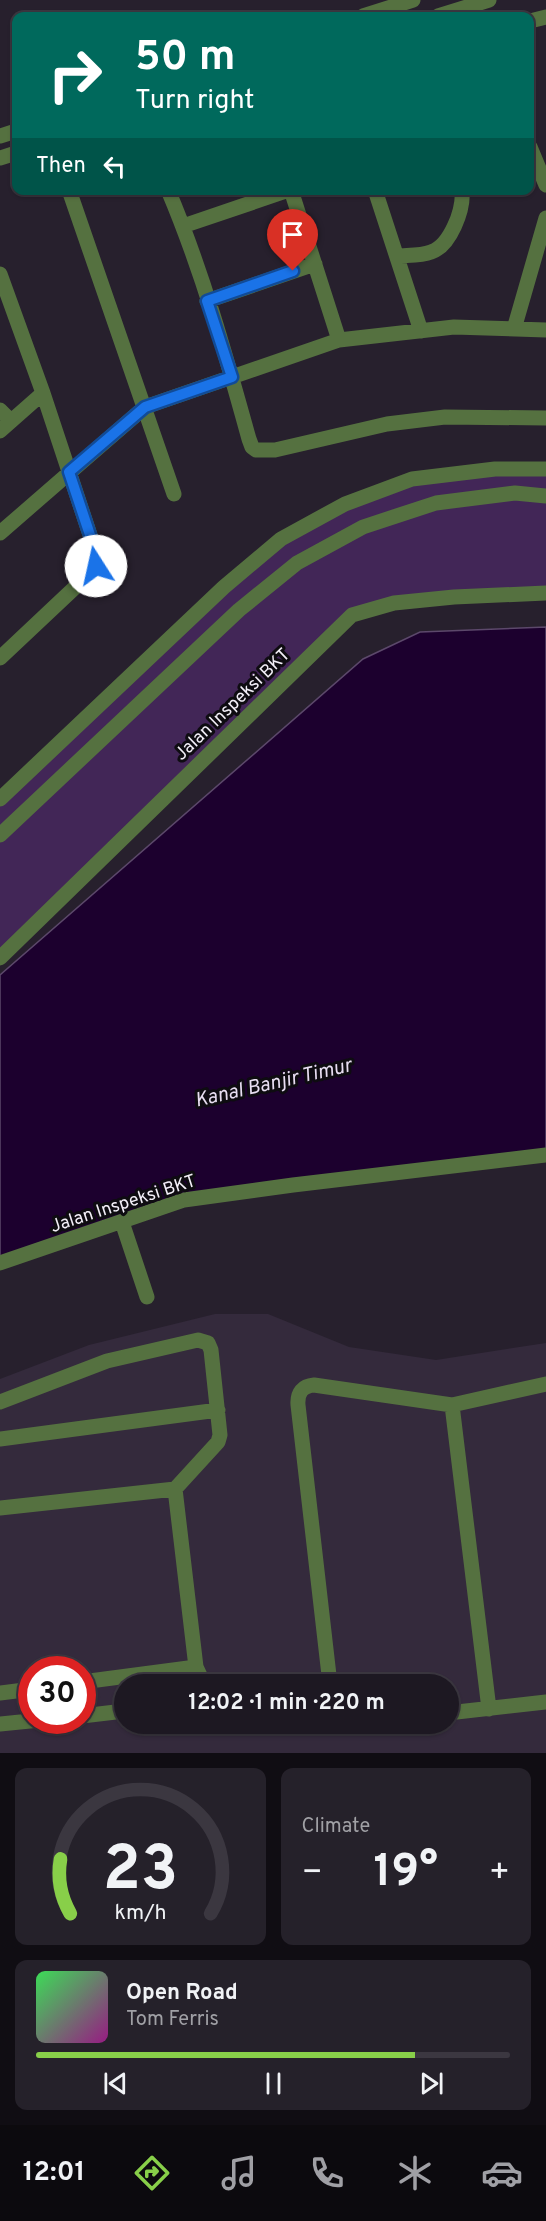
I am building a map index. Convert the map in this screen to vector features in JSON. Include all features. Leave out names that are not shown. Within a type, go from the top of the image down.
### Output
[{"type":"street","points":[[376,12],[413,0]]},
{"type":"street","points":[[451,12],[489,0]]},
{"type":"street","points":[[534,156],[546,184]]},
{"type":"street","points":[[71,195],[174,494]]},
{"type":"street","points":[[170,195],[183,226],[252,447],[259,451],[275,450],[387,424],[445,417],[546,418]]},
{"type":"street","points":[[183,226],[275,195]]},
{"type":"street","points":[[292,195],[339,340]]},
{"type":"street","points":[[377,195],[420,331]]},
{"type":"street","points":[[397,256],[430,253],[442,247],[455,224],[463,195]]},
{"type":"street","points":[[514,329],[546,218]]},
{"type":"street","points":[[207,301],[315,264]]},
{"type":"street","points":[[0,274],[43,393],[96,553],[96,566],[0,657]]},
{"type":"street","points":[[0,533],[145,407],[339,340],[454,327],[546,330]]},
{"type":"street","points":[[0,410],[6,426],[43,393]]},
{"type":"street","points":[[0,799],[224,587],[281,539],[345,504],[412,479],[495,469],[546,469]]},
{"type":"street","points":[[0,835],[239,610],[297,563],[363,527],[436,503],[515,493],[546,496]]},
{"type":"street","name":"Jalan Inspeksi BKT","points":[[0,958],[352,615],[394,603],[454,597],[546,593]]},
{"type":"street","name":"Jalan Inspeksi BKT","points":[[0,1263],[184,1200],[546,1155]]},
{"type":"street","points":[[122,1222],[147,1297]]},
{"type":"street","points":[[0,1402],[107,1361],[198,1340],[208,1343],[211,1350],[220,1435],[218,1442],[176,1489],[0,1509]]},
{"type":"street","points":[[329,1674],[298,1396],[301,1390],[314,1385],[452,1405],[546,1384]]},
{"type":"street","points":[[452,1405],[489,1709]]},
{"type":"street","points":[[0,1439],[218,1410]]},
{"type":"street","points":[[176,1489],[196,1667],[199,1674]]},
{"type":"street","points":[[96,1680],[196,1667]]},
{"type":"street","points":[[0,1693],[18,1691]]},
{"type":"street","points":[[459,1712],[546,1702]]},
{"type":"street","points":[[96,1714],[114,1712]]},
{"type":"street","points":[[0,1724],[18,1723]]},
{"type":"shaded area","points":[[546,469],[546,593],[352,615],[0,958],[0,799],[281,539],[412,479]]},
{"type":"shaded area","points":[[215,1314],[268,1314],[349,1347],[436,1360],[546,1343],[546,1753],[0,1753],[0,1379],[89,1345]]},
{"type":"water","name":"Kanal Banjir Timur","points":[[546,627],[546,1149],[196,1193],[0,1258],[0,975],[363,659],[420,632]]},
{"type":"route","points":[[96,566],[96,553],[69,472],[145,407],[232,377],[207,301],[293,271]]}]
